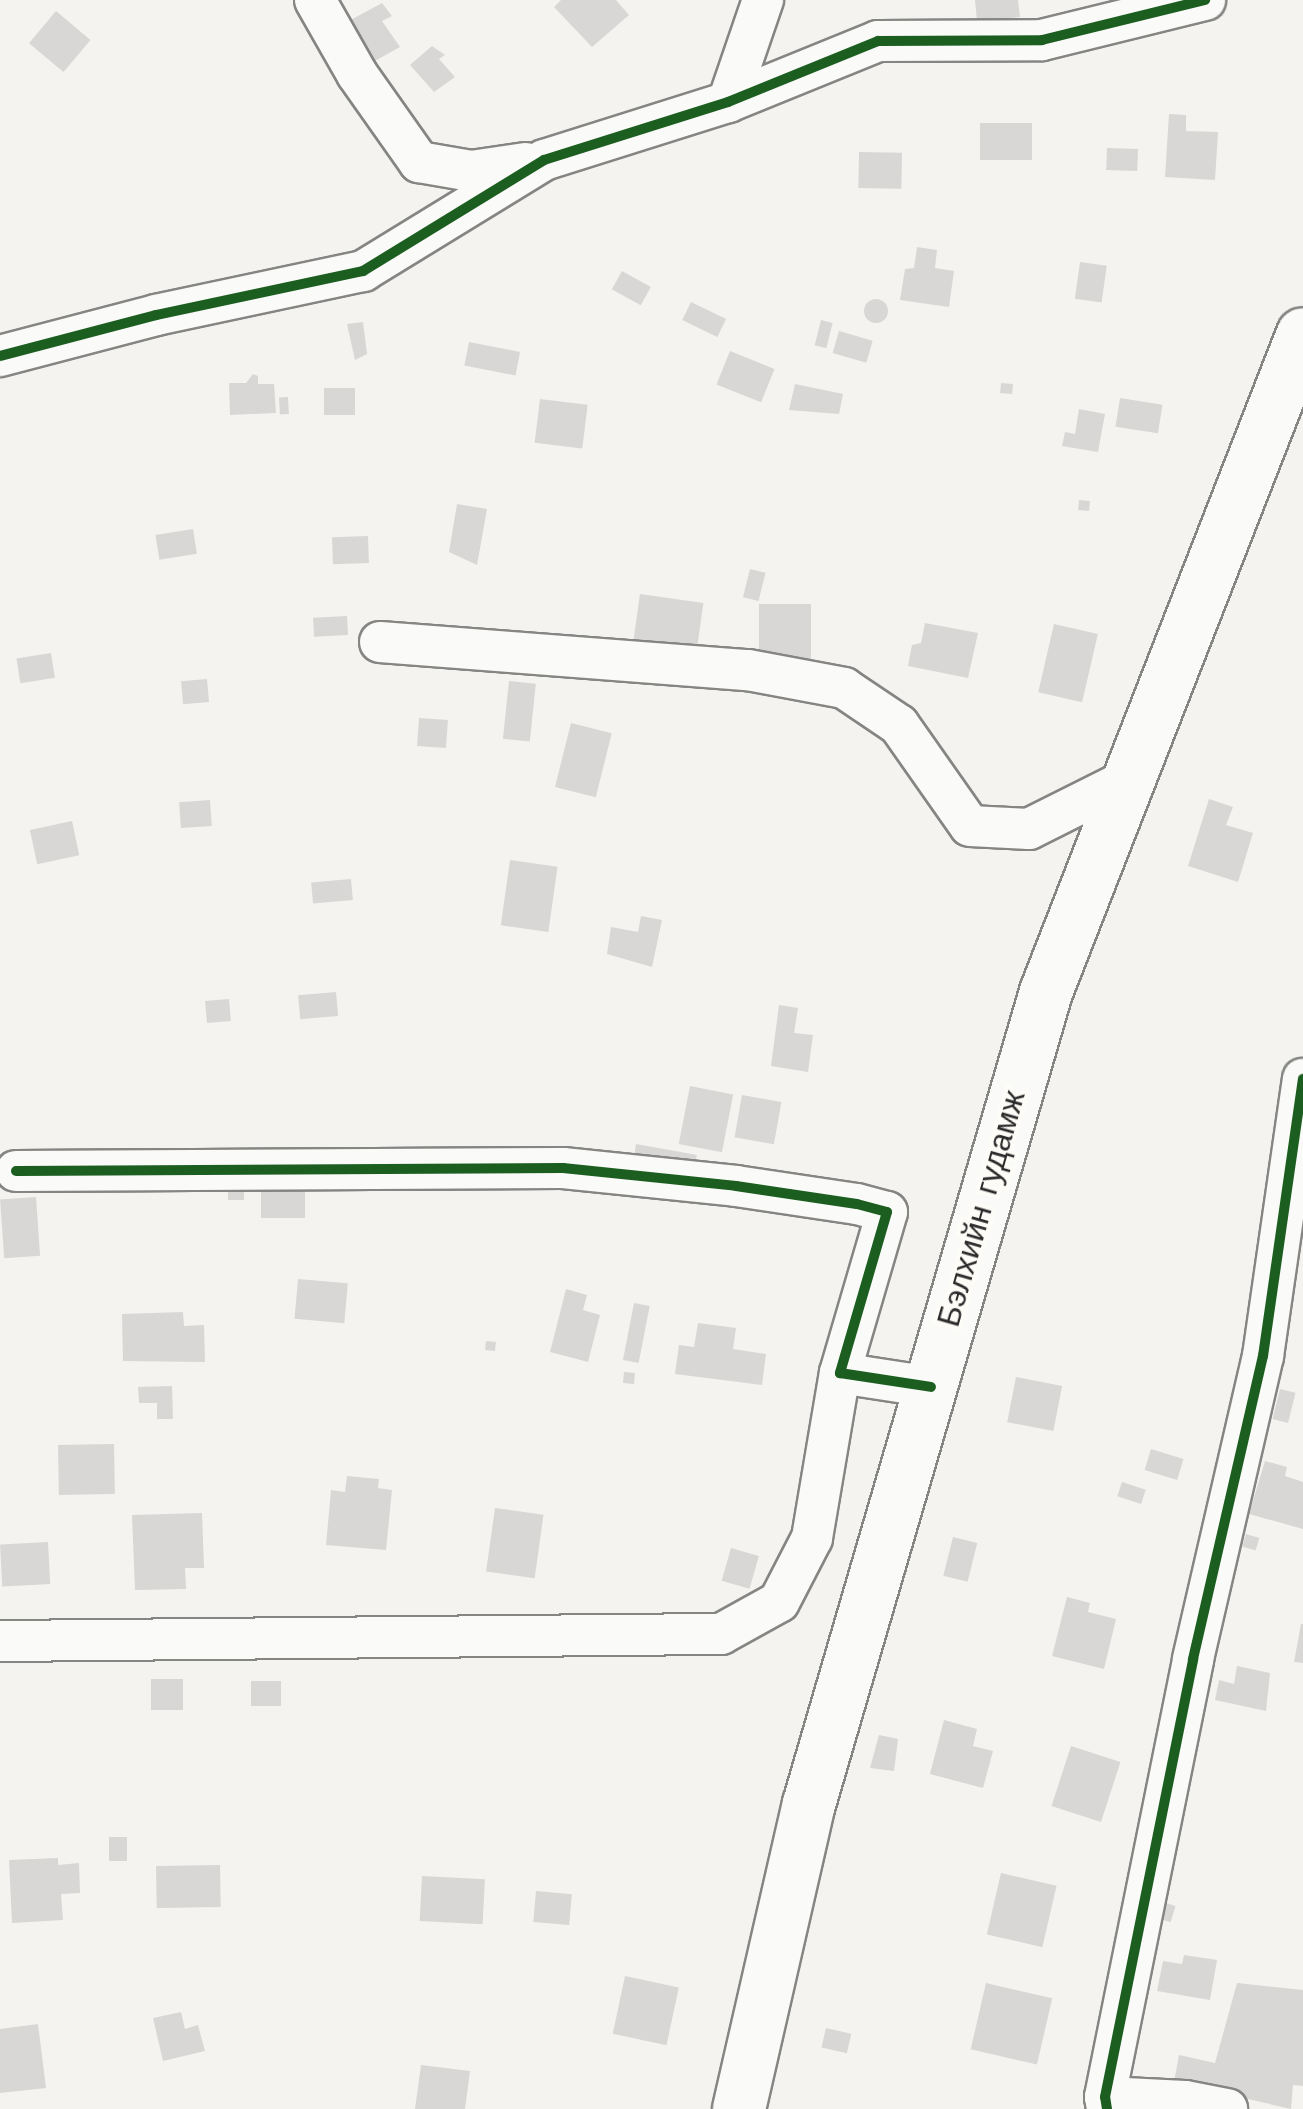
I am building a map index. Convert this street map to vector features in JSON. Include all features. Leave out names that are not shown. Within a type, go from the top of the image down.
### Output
[{"type":"main road","name":"Бэлхийн гудамж","points":[[739,2109],[809,1804],[1046,992],[1303,334]]},
{"type":"street","points":[[315,0],[357,74],[419,162],[472,171],[544,160],[728,102],[878,41],[1042,40],[1206,0]]},
{"type":"street","points":[[728,102],[763,0]]},
{"type":"street","points":[[0,356],[156,315],[363,271],[544,160]]},
{"type":"street","points":[[380,642],[748,670],[844,688],[899,726],[970,826],[1029,829],[1131,778]]},
{"type":"street","points":[[1227,2109],[1185,2101],[1106,2103],[1193,1659],[1263,1356],[1303,1079]]},
{"type":"street","points":[[0,1641],[721,1634],[779,1602],[812,1538],[840,1373],[887,1212],[736,1186],[563,1168],[16,1170]]},
{"type":"street","points":[[840,1373],[931,1387]]},
{"type":"building","points":[[561,0],[616,0],[629,15],[592,47],[554,7]]},
{"type":"building","points":[[975,0],[1018,0],[1020,17],[977,21]]},
{"type":"building","points":[[382,3],[392,16],[382,21],[400,47],[373,62],[345,23]]},
{"type":"building","points":[[56,11],[90,40],[63,72],[29,43]]},
{"type":"building","points":[[432,46],[445,55],[439,59],[455,77],[434,92],[410,65]]},
{"type":"building","points":[[1169,114],[1186,115],[1186,131],[1218,132],[1215,180],[1165,177]]},
{"type":"building","points":[[980,123],[1032,123],[1032,160],[980,160]]},
{"type":"building","points":[[1107,148],[1138,149],[1137,171],[1106,170]]},
{"type":"building","points":[[859,152],[902,153],[901,189],[858,188]]},
{"type":"building","points":[[917,247],[937,250],[935,268],[954,271],[949,307],[900,300],[905,269],[914,268]]},
{"type":"building","points":[[1080,262],[1107,266],[1102,302],[1075,299]]},
{"type":"building","points":[[622,271],[651,287],[641,305],[612,289]]},
{"type":"building","points":[[876,299],[888,311],[876,323],[864,311]]},
{"type":"building","points":[[691,302],[726,319],[717,337],[682,320]]},
{"type":"building","points":[[821,320],[833,323],[826,348],[815,345]]},
{"type":"building","points":[[363,322],[367,354],[355,360],[347,324]]},
{"type":"building","points":[[839,331],[873,341],[866,363],[833,353]]},
{"type":"building","points":[[469,342],[520,352],[515,375],[464,366]]},
{"type":"building","points":[[730,351],[775,369],[761,402],[717,384]]},
{"type":"building","points":[[253,374],[258,376],[258,384],[274,384],[276,413],[230,415],[229,383],[246,383]]},
{"type":"building","points":[[1001,383],[1013,384],[1012,394],[1000,393]]},
{"type":"building","points":[[795,384],[843,394],[839,414],[789,410]]},
{"type":"building","points":[[324,388],[355,388],[355,415],[324,415]]},
{"type":"building","points":[[279,397],[288,397],[289,414],[280,414]]},
{"type":"building","points":[[1120,398],[1162,405],[1158,433],[1115,427]]},
{"type":"building","points":[[540,399],[588,405],[582,449],[535,443]]},
{"type":"building","points":[[1079,409],[1105,414],[1098,452],[1062,446],[1065,432],[1075,434]]},
{"type":"building","points":[[1079,500],[1090,501],[1089,511],[1078,510]]},
{"type":"building","points":[[457,504],[487,509],[477,565],[449,552]]},
{"type":"building","points":[[193,529],[197,554],[159,560],[155,535]]},
{"type":"building","points":[[368,536],[369,563],[333,564],[332,537]]},
{"type":"building","points":[[750,569],[766,573],[759,601],[743,597]]},
{"type":"building","points":[[640,594],[703,603],[696,655],[633,646]]},
{"type":"building","points":[[759,604],[811,604],[811,659],[759,659]]},
{"type":"building","points":[[347,616],[348,635],[314,637],[313,618]]},
{"type":"building","points":[[925,623],[978,633],[968,678],[908,666],[912,645],[921,643]]},
{"type":"building","points":[[1054,624],[1098,634],[1082,702],[1038,692]]},
{"type":"building","points":[[51,653],[55,678],[20,683],[16,658]]},
{"type":"building","points":[[207,679],[209,702],[183,704],[181,681]]},
{"type":"building","points":[[509,681],[536,684],[530,742],[503,739]]},
{"type":"building","points":[[419,718],[448,720],[446,748],[417,746]]},
{"type":"building","points":[[571,723],[612,733],[596,797],[555,787]]},
{"type":"building","points":[[1209,799],[1233,807],[1226,825],[1253,833],[1238,882],[1188,866]]},
{"type":"building","points":[[210,800],[212,826],[181,828],[179,802]]},
{"type":"building","points":[[72,821],[79,855],[37,864],[30,830]]},
{"type":"building","points":[[510,860],[558,867],[548,932],[501,925]]},
{"type":"building","points":[[351,879],[353,900],[313,903],[311,882]]},
{"type":"building","points":[[641,916],[662,920],[652,967],[607,954],[611,927],[638,932]]},
{"type":"building","points":[[336,992],[338,1016],[300,1019],[298,995]]},
{"type":"building","points":[[229,999],[231,1021],[207,1023],[205,1001]]},
{"type":"building","points":[[779,1005],[798,1008],[794,1033],[813,1035],[808,1072],[771,1066]]},
{"type":"building","points":[[690,1086],[733,1094],[722,1152],[679,1144]]},
{"type":"building","points":[[742,1095],[781,1102],[774,1144],[735,1137]]},
{"type":"building","points":[[636,1144],[697,1155],[692,1170],[634,1157]]},
{"type":"building","points":[[261,1186],[305,1186],[305,1218],[261,1218]]},
{"type":"building","points":[[228,1187],[244,1187],[244,1200],[228,1200]]},
{"type":"building","points":[[36,1197],[40,1256],[4,1258],[0,1200]]},
{"type":"building","points":[[298,1279],[348,1283],[344,1323],[295,1319]]},
{"type":"building","points":[[566,1289],[587,1295],[583,1310],[600,1315],[588,1362],[550,1352]]},
{"type":"building","points":[[634,1303],[650,1306],[639,1363],[623,1360]]},
{"type":"building","points":[[183,1312],[184,1326],[204,1325],[205,1362],[123,1361],[122,1314]]},
{"type":"building","points":[[698,1323],[736,1328],[733,1349],[766,1354],[762,1385],[675,1374],[679,1345],[694,1347]]},
{"type":"building","points":[[486,1341],[496,1342],[495,1351],[485,1350]]},
{"type":"building","points":[[624,1372],[635,1373],[634,1384],[623,1383]]},
{"type":"building","points":[[1016,1377],[1062,1386],[1053,1431],[1007,1422]]},
{"type":"building","points":[[172,1386],[173,1419],[157,1419],[157,1403],[139,1403],[138,1387]]},
{"type":"building","points":[[1280,1389],[1296,1393],[1288,1423],[1273,1419]]},
{"type":"building","points":[[114,1444],[115,1494],[59,1495],[58,1445]]},
{"type":"building","points":[[1151,1449],[1184,1459],[1177,1480],[1145,1470]]},
{"type":"building","points":[[1265,1461],[1287,1467],[1285,1476],[1303,1482],[1303,1529],[1249,1514]]},
{"type":"building","points":[[347,1476],[379,1479],[378,1488],[392,1490],[386,1550],[326,1545],[331,1490],[345,1492]]},
{"type":"building","points":[[1122,1482],[1146,1490],[1141,1504],[1117,1496]]},
{"type":"building","points":[[495,1508],[544,1515],[535,1578],[486,1571]]},
{"type":"building","points":[[202,1513],[204,1568],[185,1568],[186,1589],[135,1590],[132,1515]]},
{"type":"building","points":[[1246,1534],[1259,1538],[1256,1551],[1242,1546]]},
{"type":"building","points":[[953,1537],[977,1543],[968,1582],[943,1576]]},
{"type":"building","points":[[48,1542],[50,1584],[2,1586],[0,1545]]},
{"type":"building","points":[[731,1548],[759,1556],[750,1589],[722,1581]]},
{"type":"building","points":[[1067,1597],[1090,1603],[1088,1612],[1116,1619],[1104,1669],[1052,1656]]},
{"type":"building","points":[[1303,1624],[1303,1663],[1294,1662]]},
{"type":"building","points":[[1237,1666],[1270,1673],[1266,1711],[1215,1700],[1219,1680],[1234,1684]]},
{"type":"building","points":[[151,1679],[183,1679],[183,1710],[151,1710]]},
{"type":"building","points":[[251,1681],[281,1681],[281,1706],[251,1706]]},
{"type":"building","points":[[944,1720],[977,1729],[973,1746],[993,1751],[983,1788],[930,1774]]},
{"type":"building","points":[[879,1735],[898,1739],[894,1771],[870,1768]]},
{"type":"building","points":[[1071,1746],[1120,1762],[1101,1822],[1052,1806]]},
{"type":"building","points":[[109,1837],[127,1837],[127,1861],[109,1861]]},
{"type":"building","points":[[58,1858],[58,1865],[79,1863],[80,1893],[61,1894],[63,1920],[12,1923],[9,1860]]},
{"type":"building","points":[[220,1865],[221,1907],[157,1908],[156,1866]]},
{"type":"building","points":[[1001,1873],[1057,1886],[1042,1947],[987,1934]]},
{"type":"building","points":[[422,1876],[485,1879],[483,1924],[420,1921]]},
{"type":"building","points":[[536,1891],[572,1894],[569,1925],[533,1922]]},
{"type":"building","points":[[1166,1903],[1176,1906],[1171,1922],[1161,1919]]},
{"type":"building","points":[[1184,1955],[1217,1960],[1210,2000],[1157,1991],[1163,1961],[1182,1964]]},
{"type":"building","points":[[625,1976],[679,1987],[667,2045],[613,2034]]},
{"type":"building","points":[[986,1983],[1052,1998],[1037,2065],[971,2049]]},
{"type":"building","points":[[1237,1983],[1303,1990],[1303,2086],[1293,2085],[1291,2109],[1174,2082],[1179,2055],[1215,2063]]},
{"type":"building","points":[[181,2012],[185,2029],[198,2025],[205,2051],[163,2061],[153,2018]]},
{"type":"building","points":[[38,2024],[46,2088],[0,2093],[0,2029]]},
{"type":"building","points":[[826,2028],[851,2034],[847,2053],[822,2047]]},
{"type":"building","points":[[421,2065],[470,2071],[465,2109],[415,2109]]},
{"type":"cycle path","points":[[0,356],[156,315],[363,271],[544,160],[728,102],[878,41],[1042,40],[1205,0]]},
{"type":"cycle path","points":[[1107,2109],[1105,2097],[1193,1659],[1263,1356],[1303,1079]]},
{"type":"cycle path","points":[[16,1171],[563,1168],[736,1186],[857,1204],[887,1212],[840,1373],[931,1387]]}]
